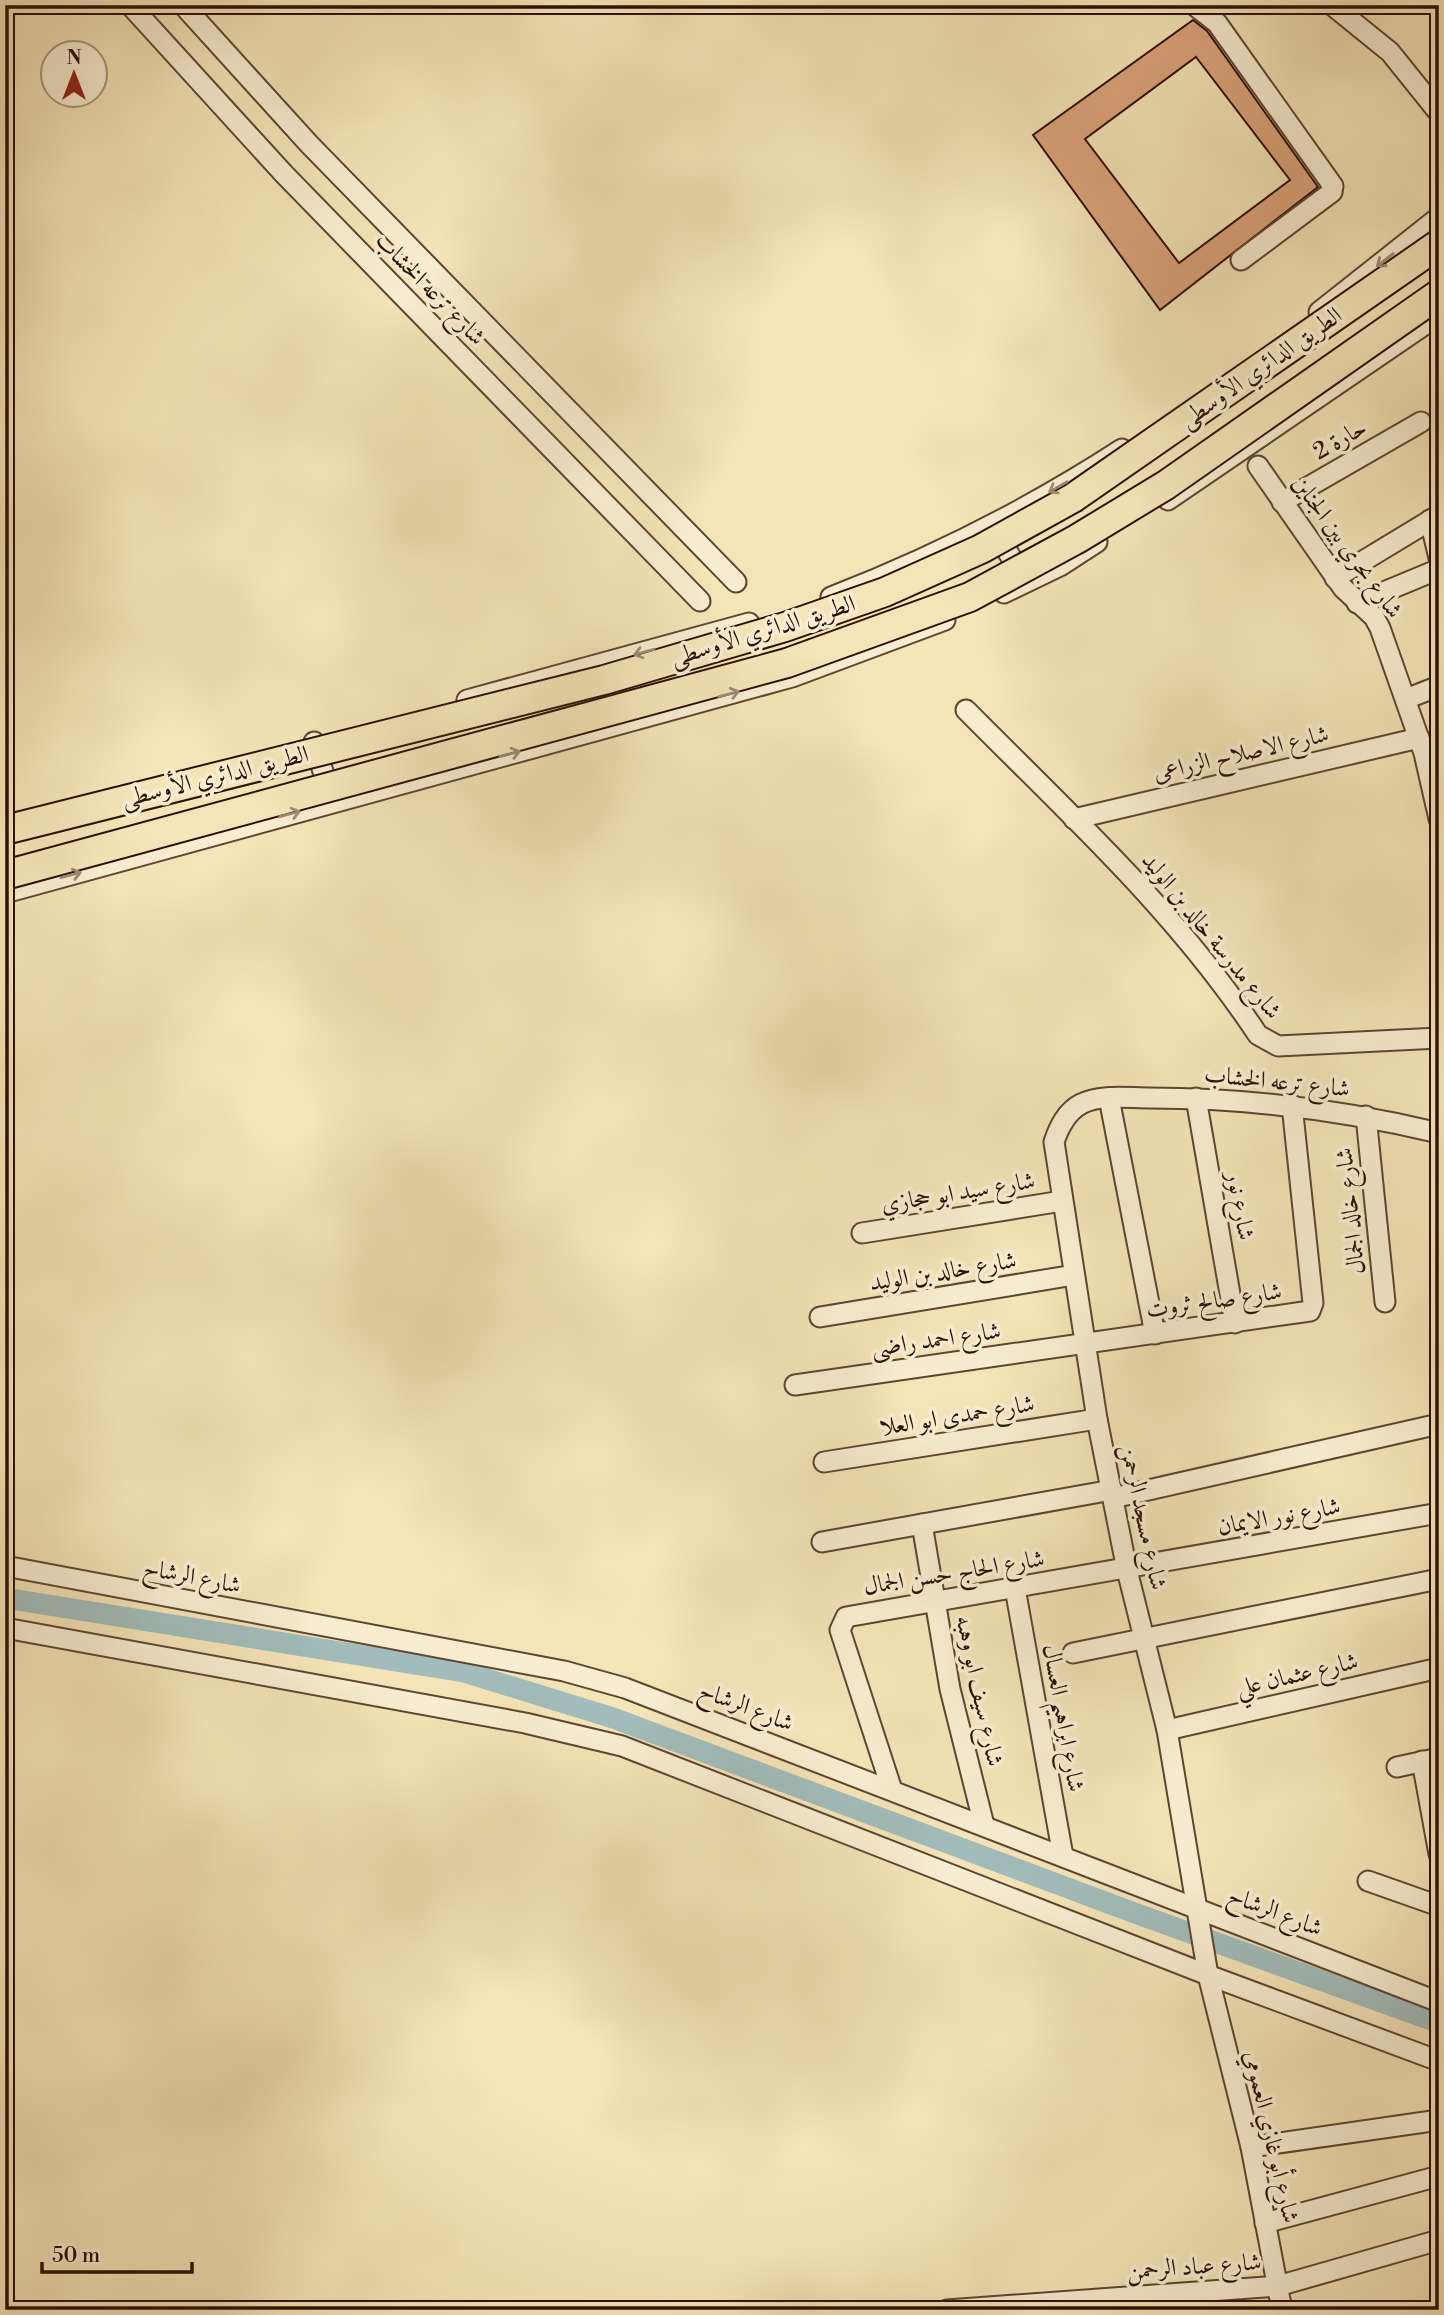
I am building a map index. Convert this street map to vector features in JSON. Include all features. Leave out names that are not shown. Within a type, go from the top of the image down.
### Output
[{"type":"highway","name":"الطريق الدائري الأوسطى","points":[[5,830],[604,680],[785,627],[885,592],[981,549],[1073,498],[1439,244]]},
{"type":"highway","name":"الطريق الدائري الأوسطى","points":[[5,876],[787,663],[970,597],[1077,539],[1167,485],[1439,294]]},
{"type":"street","name":"شارع ترعه الخشاب","points":[[130,5],[284,174],[700,601]]},
{"type":"street","name":"شارع ترعه الخشاب","points":[[183,5],[309,144],[736,582]]},
{"type":"street","points":[[1194,5],[1217,23],[1334,186],[1332,192],[1241,260]]},
{"type":"street","points":[[1332,5],[1390,52],[1439,113]]},
{"type":"street","points":[[5,820],[314,742],[769,618],[879,578],[990,524],[1109,457],[1278,345],[1439,217]]},
{"type":"street","points":[[5,893],[792,677],[902,637],[1060,566],[1220,466],[1439,315]]},
{"type":"street","name":"حارة 2","points":[[1282,502],[1422,422]]},
{"type":"street","name":"شارع بحري بين الجناين","points":[[1258,466],[1335,578],[1357,603],[1374,617],[1380,628],[1427,747],[1438,809]]},
{"type":"street","points":[[1335,578],[1434,518],[1439,558]]},
{"type":"street","points":[[990,524],[1027,582]]},
{"type":"street","points":[[1357,603],[1439,569]]},
{"type":"street","points":[[1406,699],[1439,686]]},
{"type":"street","name":"شارع مدرسة خالد بن الوليد","points":[[966,710],[1170,916],[1213,970],[1258,1035],[1268,1042],[1279,1046],[1439,1038]]},
{"type":"street","points":[[314,742],[333,803]]},
{"type":"street","name":"شارع الاصلاح الزراعى","points":[[1074,819],[1427,747]]},
{"type":"street","name":"شارع ترعه الخشاب","points":[[1109,1098],[1196,1098],[1292,1105],[1366,1116],[1439,1133]]},
{"type":"street","points":[[1109,1098],[1155,1334]]},
{"type":"street","name":"شارع مسجد الرحمن","points":[[1109,1098],[1079,1105],[1059,1128],[1055,1150],[1097,1419],[1127,1570],[1167,1730],[1208,1975]]},
{"type":"street","name":"شارع نور","points":[[1196,1098],[1234,1323]]},
{"type":"street","name":"شارع صالح ثروت","points":[[1085,1344],[1303,1313],[1313,1306],[1292,1105]]},
{"type":"street","name":"شارع خالد الجمال","points":[[1366,1116],[1385,1302]]},
{"type":"street","name":"شارع سيد ابو حجازي","points":[[862,1233],[1062,1201]]},
{"type":"street","name":"شارع خالد بن الوليد","points":[[820,1317],[1074,1275]]},
{"type":"street","name":"شارع احمد راضى","points":[[795,1385],[1085,1344]]},
{"type":"street","name":"شارع حمدى ابو العلا","points":[[824,1462],[1097,1419]]},
{"type":"street","points":[[822,1542],[1112,1494],[1439,1424]]},
{"type":"street","name":"شارع نور الايمان","points":[[1127,1570],[1439,1513]]},
{"type":"street","name":"شارع سيف ابو وهبه","points":[[922,1524],[950,1689],[984,1825]]},
{"type":"street","name":"شارع الرشاح","points":[[5,1566],[564,1671],[625,1688],[1439,2002]]},
{"type":"street","name":"شارع الحاج حسن الجمال","points":[[892,1790],[840,1626],[849,1615],[1127,1570]]},
{"type":"street","points":[[1073,1653],[1439,1579]]},
{"type":"street","name":"شارع ابراهيم العسال","points":[[1014,1588],[1063,1856]]},
{"type":"street","points":[[5,1628],[526,1723],[622,1746],[1208,1975],[1439,2061]]},
{"type":"street","name":"شارع عثمان علي","points":[[1167,1730],[1439,1668]]},
{"type":"street","points":[[1396,1767],[1430,1760],[1439,1854]]},
{"type":"street","points":[[1368,1881],[1439,1906]]},
{"type":"street","name":"شارع أبو غازي العمومي","points":[[1208,1975],[1251,2147],[1282,2310]]},
{"type":"street","points":[[1251,2147],[1439,2120]]},
{"type":"street","points":[[1265,2223],[1439,2176]]},
{"type":"street","name":"شارع عباد الرحمن","points":[[947,2310],[1126,2303],[1278,2286],[1439,2240]]},
{"type":"building","points":[[1193,20],[1207,31],[1318,187],[1160,310],[1033,135]],"holes":[[[1196,57],[1290,180],[1179,263],[1085,139]]]},
{"type":"waterway","points":[[5,1598],[464,1672],[613,1718],[1132,1912],[1439,2023]]}]
